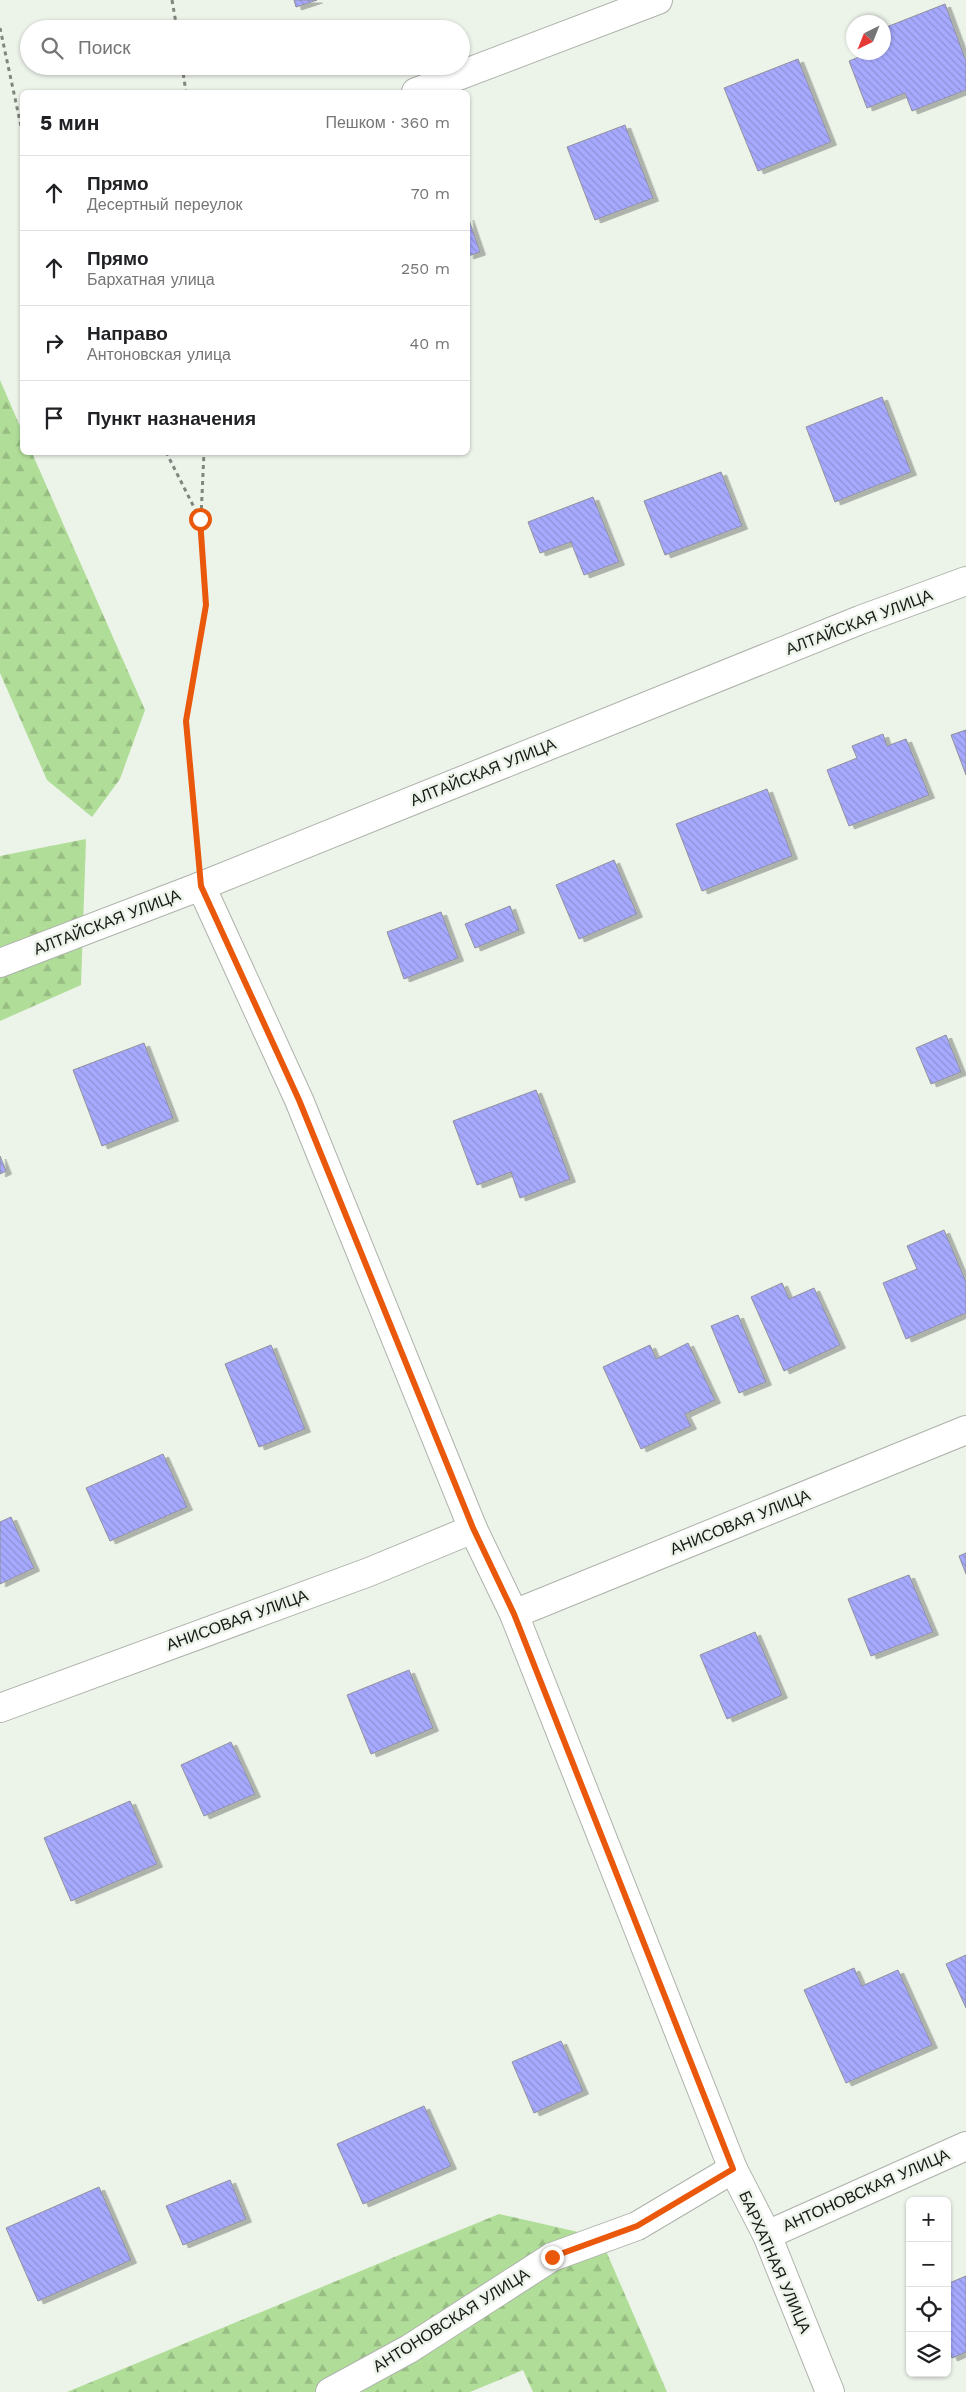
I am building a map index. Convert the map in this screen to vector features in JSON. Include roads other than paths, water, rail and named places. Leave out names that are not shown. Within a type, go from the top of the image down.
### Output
[{"type":"street","points":[[470,71],[658,0]]},
{"type":"street","points":[[421,90],[461,75]]},
{"type":"street","name":"АЛТАЙСКАЯ УЛИЦА","points":[[0,962],[201,886],[860,620],[966,581]]},
{"type":"street","name":"БАРХАТНАЯ УЛИЦА","points":[[201,886],[299,1100],[473,1528],[514,1614],[733,2169],[767,2235],[830,2392]]},
{"type":"street","name":"АНИСОВАЯ УЛИЦА","points":[[514,1614],[966,1430]]},
{"type":"street","name":"АНИСОВАЯ УЛИЦА","points":[[0,1708],[369,1572],[473,1528]]},
{"type":"street","name":"АНТОНОВСКАЯ УЛИЦА","points":[[767,2235],[966,2146]]},
{"type":"street","name":"АНТОНОВСКАЯ УЛИЦА","points":[[330,2392],[409,2349],[552,2257],[637,2226],[733,2169]]}]
